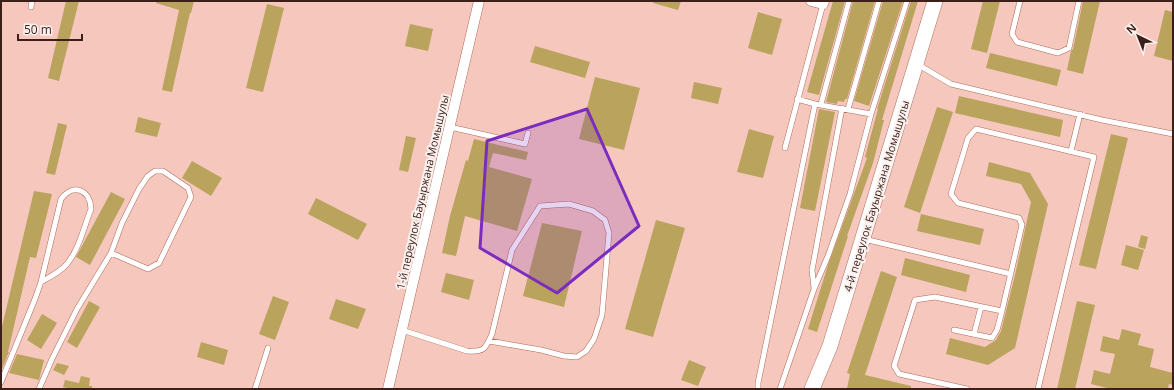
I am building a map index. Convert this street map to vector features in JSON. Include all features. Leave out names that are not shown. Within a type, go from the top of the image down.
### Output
[{"type":"street","name":"1-й переулок Бауыржана Момышулы","points":[[388,389],[480,1]]},
{"type":"street","points":[[811,1],[823,2]]},
{"type":"street","name":"4-й переулок Бауыржана Момышулы","points":[[812,389],[830,346],[935,1]]},
{"type":"lane","points":[[758,389],[758,383],[818,104],[849,1]]},
{"type":"lane","points":[[848,109],[879,1]]},
{"type":"lane","points":[[780,389],[814,289],[828,256],[850,194],[871,114],[907,1]]},
{"type":"lane","points":[[1020,1],[1012,34],[1017,42],[1058,52],[1069,48],[1079,1]]},
{"type":"lane","points":[[785,148],[823,2]]},
{"type":"lane","points":[[916,64],[950,84],[1173,134]]},
{"type":"lane","points":[[797,99],[871,114]]},
{"type":"lane","points":[[814,289],[812,270],[842,108]]},
{"type":"lane","points":[[1071,151],[1080,114]]},
{"type":"lane","points":[[450,127],[525,144],[528,133]]},
{"type":"lane","points":[[954,330],[992,338],[997,330],[1002,312],[1022,225],[1019,218],[958,202],[951,194],[968,138],[976,129],[1094,157],[1038,389]]},
{"type":"lane","points":[[39,389],[77,309],[111,253],[126,216],[139,189],[148,176],[155,171],[163,171],[188,188],[191,197],[159,263],[148,269],[138,266],[111,253]]},
{"type":"lane","points":[[1,382],[41,282],[61,199],[69,191],[77,190],[85,192],[91,204],[91,210],[75,251],[66,264],[56,274],[41,282]]},
{"type":"lane","points":[[402,330],[467,351],[477,351],[485,348],[492,334],[512,250],[540,206],[569,204],[593,211],[605,220],[609,233],[602,315],[594,339],[586,351],[577,357],[564,356],[541,350],[489,341]]},
{"type":"lane","points":[[863,239],[1011,274]]},
{"type":"lane","points":[[967,389],[899,374],[894,366],[915,300],[935,296],[1002,312]]},
{"type":"lane","points":[[974,334],[981,307]]},
{"type":"lane","points":[[255,389],[268,348]]},
{"type":"highlighted area","points":[[587,109],[639,226],[557,293],[480,248],[487,141]]},
{"type":"building","points":[[66,1],[79,1],[59,81],[48,78]]},
{"type":"building","points":[[156,1],[194,1],[172,92],[162,90],[179,10],[156,3]]},
{"type":"building","points":[[654,1],[681,1],[678,10],[653,3]]},
{"type":"building","points":[[833,1],[845,1],[819,95],[807,92]]},
{"type":"building","points":[[853,1],[875,1],[847,99],[845,99],[844,102],[838,101],[837,104],[826,102]]},
{"type":"building","points":[[883,1],[903,1],[869,106],[854,101]]},
{"type":"building","points":[[911,1],[918,1],[882,120],[884,120],[873,163],[847,236],[817,332],[808,329],[828,265],[867,158],[865,157],[877,109]]},
{"type":"building","points":[[983,1],[1000,1],[987,53],[971,49]]},
{"type":"building","points":[[1083,1],[1100,1],[1083,74],[1067,70]]},
{"type":"building","points":[[267,4],[284,8],[263,92],[246,88]]},
{"type":"building","points":[[1165,10],[1173,12],[1173,61],[1154,56]]},
{"type":"building","points":[[758,12],[782,19],[772,55],[748,48]]},
{"type":"building","points":[[410,24],[433,29],[428,51],[405,46]]},
{"type":"building","points":[[535,46],[590,62],[585,78],[530,62]]},
{"type":"building","points":[[990,53],[1061,70],[1057,86],[986,68]]},
{"type":"building","points":[[595,77],[640,88],[624,150],[579,139]]},
{"type":"building","points":[[694,82],[722,88],[718,104],[691,98]]},
{"type":"building","points":[[959,96],[1063,120],[1060,137],[955,113]]},
{"type":"building","points":[[937,107],[953,112],[920,213],[904,207]]},
{"type":"building","points":[[819,109],[835,112],[815,211],[800,208]]},
{"type":"building","points":[[138,117],[161,123],[157,137],[135,132]]},
{"type":"building","points":[[58,123],[67,125],[55,175],[46,173]]},
{"type":"building","points":[[749,129],[774,136],[763,178],[737,172]]},
{"type":"building","points":[[1111,134],[1128,138],[1096,269],[1079,265]]},
{"type":"building","points":[[406,136],[416,138],[408,172],[399,170]]},
{"type":"building","points":[[474,139],[528,152],[526,160],[493,153],[489,167],[532,179],[517,231],[465,216],[456,256],[442,253],[450,216],[466,160],[468,161]]},
{"type":"building","points":[[192,161],[222,178],[211,196],[182,178]]},
{"type":"building","points":[[989,162],[1030,173],[1048,204],[1015,348],[988,365],[946,354],[950,338],[985,347],[996,340],[1001,331],[1031,202],[1021,184],[986,176]]},
{"type":"building","points":[[34,191],[52,194],[36,258],[30,257],[9,352],[1,371],[1,331]]},
{"type":"building","points":[[111,192],[125,199],[90,265],[76,257]]},
{"type":"building","points":[[316,198],[367,224],[358,240],[308,214]]},
{"type":"building","points":[[921,214],[984,229],[980,245],[917,231]]},
{"type":"building","points":[[656,220],[685,228],[653,337],[625,329]]},
{"type":"building","points":[[542,223],[582,231],[564,307],[523,296]]},
{"type":"building","points":[[1141,235],[1148,237],[1145,249],[1138,247]]},
{"type":"building","points":[[1126,245],[1144,250],[1138,270],[1121,265]]},
{"type":"building","points":[[905,258],[970,275],[966,292],[901,275]]},
{"type":"building","points":[[881,271],[897,277],[865,375],[911,386],[911,389],[847,389],[850,374],[847,373]]},
{"type":"building","points":[[446,273],[474,280],[469,300],[441,292]]},
{"type":"building","points":[[273,296],[289,302],[275,340],[259,334]]},
{"type":"building","points":[[336,299],[366,309],[358,329],[329,319]]},
{"type":"building","points":[[89,301],[100,307],[77,348],[67,342]]},
{"type":"building","points":[[1077,301],[1095,305],[1075,389],[1057,389]]},
{"type":"building","points":[[42,314],[57,323],[41,349],[27,340]]},
{"type":"building","points":[[1122,329],[1141,334],[1138,345],[1154,349],[1150,367],[1173,373],[1173,385],[1169,384],[1168,389],[1107,389],[1091,384],[1094,370],[1110,374],[1115,354],[1100,351],[1103,336],[1119,340]]},
{"type":"building","points":[[201,342],[228,350],[224,365],[197,357]]},
{"type":"building","points":[[17,354],[44,360],[39,380],[9,373]]},
{"type":"building","points":[[689,360],[706,367],[698,386],[681,380]]},
{"type":"building","points":[[57,363],[69,366],[64,375],[53,370]]},
{"type":"building","points":[[81,376],[90,378],[89,386],[92,386],[92,389],[71,389],[63,387],[65,380],[79,383]]}]
